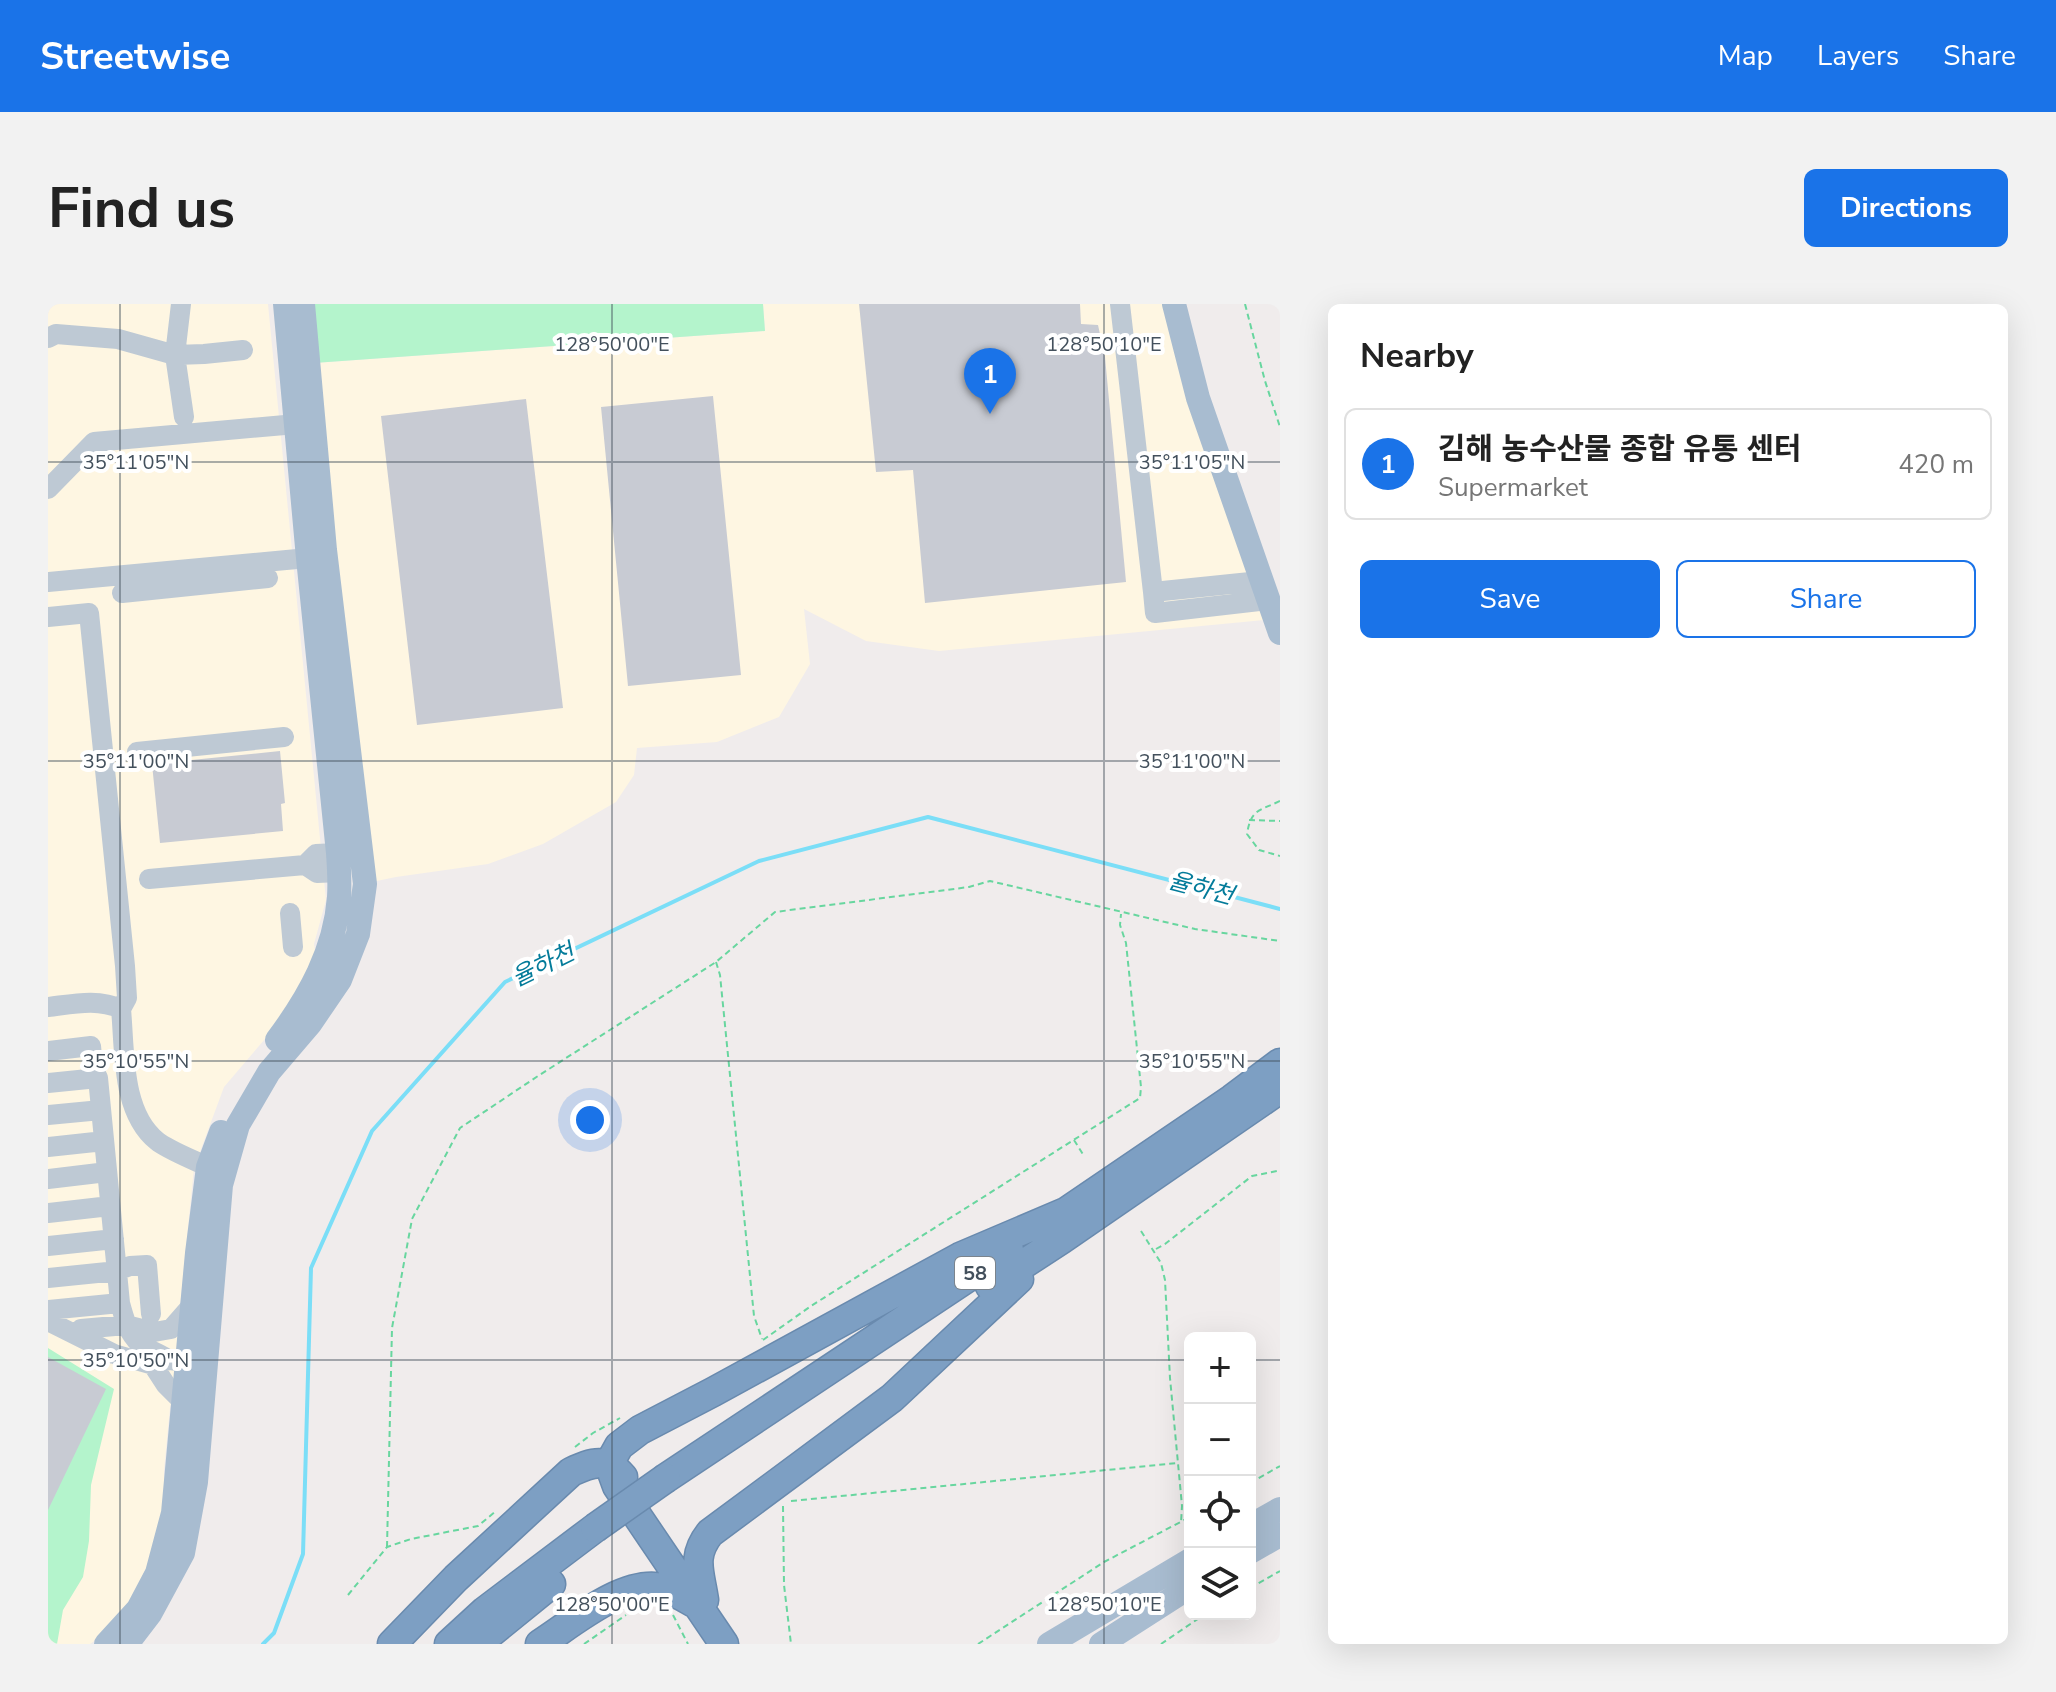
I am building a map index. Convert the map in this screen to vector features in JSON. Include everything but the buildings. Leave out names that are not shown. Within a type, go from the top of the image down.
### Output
[{"type":"highway","name":"58","points":[[449,1644],[485,1611],[600,1535],[1280,1063]]},
{"type":"highway","name":"58","points":[[671,1485],[853,1374],[1062,1239],[1280,1089]]},
{"type":"highway","points":[[724,1644],[691,1606],[617,1486],[609,1464],[619,1446],[640,1430],[960,1257],[1068,1211]]},
{"type":"highway","points":[[691,1606],[700,1545],[710,1533],[892,1398],[1062,1239]]},
{"type":"highway","points":[[392,1644],[456,1578],[571,1472],[600,1463],[609,1464]]},
{"type":"highway","name":"58","points":[[477,1644],[600,1535]]},
{"type":"highway","points":[[540,1644],[614,1597],[634,1588],[648,1586],[673,1591],[733,1644]]},
{"type":"main road","points":[[106,1644],[138,1609],[157,1573],[173,1513],[184,1403],[179,1362],[192,1305],[208,1167],[225,1121],[316,982],[334,932],[339,897],[339,862],[285,304]]},
{"type":"main road","points":[[127,1644],[150,1614],[183,1553],[196,1482],[179,1362],[238,1125],[269,1072],[310,1024],[340,980],[358,934],[365,884],[325,550],[303,304]]},
{"type":"main road","points":[[1174,304],[1198,398],[1280,633]]},
{"type":"main road","points":[[1256,1523],[1280,1509]]},
{"type":"main road","points":[[1256,1549],[1280,1535]]},
{"type":"main road","points":[[1049,1644],[1184,1564]]},
{"type":"main road","points":[[1101,1644],[1184,1591]]},
{"type":"street","points":[[181,304],[175,355],[184,417]]},
{"type":"street","points":[[1120,304],[1153,592],[1264,590]]},
{"type":"street","points":[[48,338],[56,334],[118,339],[175,355],[243,350]]},
{"type":"street","points":[[49,480],[94,442],[296,424]]},
{"type":"street","points":[[48,582],[308,558]]},
{"type":"street","points":[[122,593],[268,578]]},
{"type":"street","points":[[48,617],[89,613],[125,966],[127,998],[121,1009],[130,1097],[137,1117],[157,1141],[208,1167]]},
{"type":"street","points":[[137,752],[284,737]]},
{"type":"street","points":[[149,879],[305,865],[316,854],[339,862]]},
{"type":"street","points":[[290,913],[293,947]]},
{"type":"street","points":[[48,1007],[96,1002],[121,1009]]},
{"type":"street","points":[[48,1051],[91,1046],[93,1068],[98,1078],[120,1303],[126,1325],[141,1344],[179,1362]]},
{"type":"street","points":[[48,1083],[98,1078]]},
{"type":"street","points":[[48,1115],[101,1110]]},
{"type":"street","points":[[48,1147],[104,1141]]},
{"type":"street","points":[[48,1179],[107,1172]]},
{"type":"street","points":[[48,1213],[110,1206]]},
{"type":"street","points":[[48,1246],[114,1239]]},
{"type":"street","points":[[48,1278],[147,1265],[151,1314]]},
{"type":"street","points":[[48,1310],[120,1303]]},
{"type":"street","points":[[77,1335],[81,1329],[126,1325],[154,1332],[171,1329],[192,1305]]},
{"type":"street","points":[[48,1321],[114,1354],[179,1362]]},
{"type":"street","points":[[179,1362],[166,1385],[184,1403]]},
{"type":"path","points":[[1245,304],[1280,427]]},
{"type":"path","points":[[1280,801],[1252,814],[1247,834],[1259,850],[1280,856]]},
{"type":"path","points":[[1249,820],[1280,821]]},
{"type":"path","points":[[387,1547],[392,1328],[412,1219],[460,1128],[716,962],[775,912],[969,887],[990,881],[1195,929],[1280,941]]},
{"type":"path","points":[[716,962],[720,975],[754,1316],[762,1340],[1140,1098],[1126,943],[1120,925],[1122,912]]},
{"type":"path","points":[[1073,1139],[1084,1156]]},
{"type":"path","points":[[1154,1250],[1252,1176],[1277,1171]]},
{"type":"path","points":[[1141,1231],[1161,1263],[1165,1280],[1181,1523]]},
{"type":"path","points":[[570,1451],[618,1419]]},
{"type":"path","points":[[791,1644],[784,1585],[782,1508],[786,1501],[1178,1463]]},
{"type":"path","points":[[1256,1480],[1280,1466]]},
{"type":"path","points":[[348,1595],[387,1547],[478,1526],[501,1507]]},
{"type":"path","points":[[978,1644],[1104,1562],[1184,1521]]},
{"type":"path","points":[[1256,1585],[1280,1571]]},
{"type":"path","points":[[688,1644],[691,1606]]},
{"type":"path","points":[[584,1644],[626,1615]]},
{"type":"path","points":[[1161,1644],[1196,1620]]},
{"type":"shaded area","points":[[48,304],[268,304],[326,900],[314,944],[316,957],[282,1019],[224,1087],[194,1168],[176,1382],[170,1408],[164,1470],[165,1516],[156,1549],[127,1606],[90,1644],[48,1644]]},
{"type":"shaded area","points":[[763,304],[1174,304],[1275,619],[939,651],[866,641],[804,609],[810,664],[779,717],[717,742],[637,748],[634,775],[616,802],[543,844],[488,864],[362,884],[314,363],[765,331]]},
{"type":"green space","points":[[308,304],[763,304],[765,331],[314,363]]},
{"type":"green space","points":[[48,1348],[114,1389],[91,1485],[89,1541],[83,1577],[63,1610],[57,1644],[48,1644]]},
{"type":"waterway","name":"율하천","points":[[263,1644],[274,1633],[303,1554],[311,1268],[372,1131],[505,982],[759,861],[928,817],[1280,909]]},
{"type":"place","name":"김해 농수산물 종합 유통 센터","points":[[990,414]]}]
